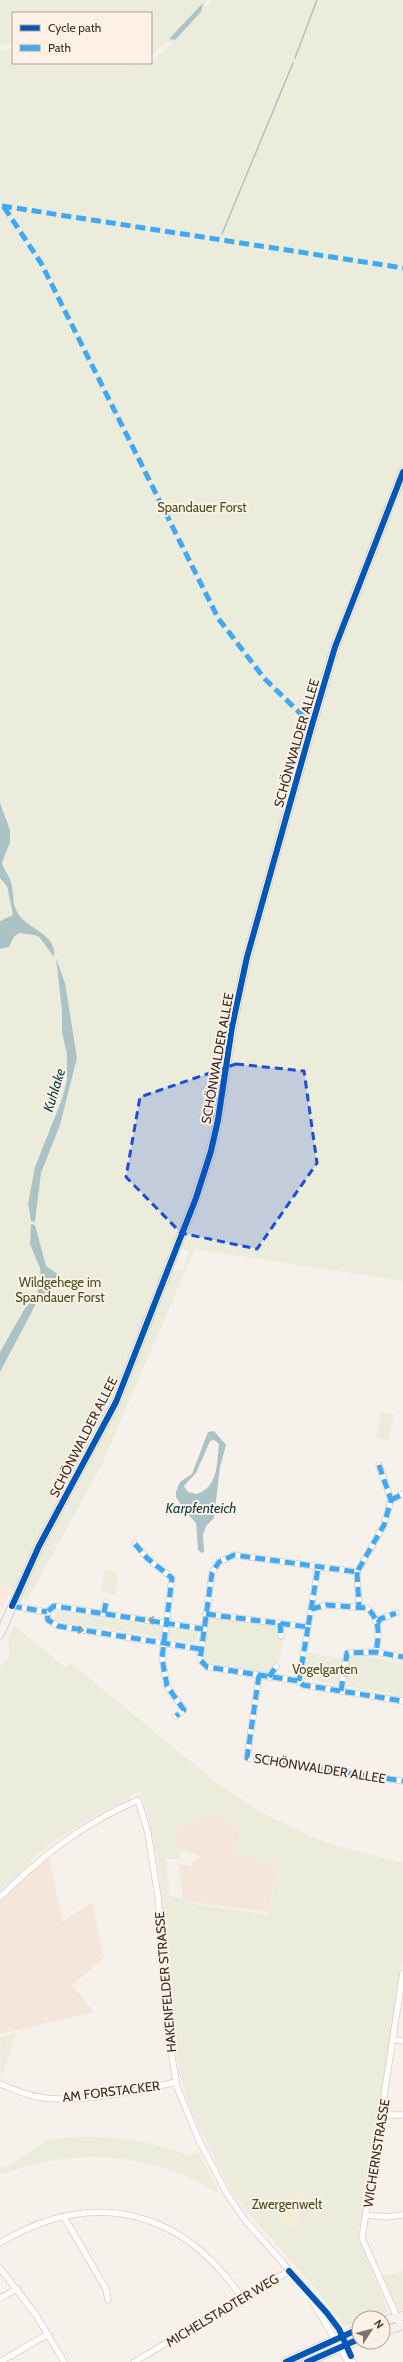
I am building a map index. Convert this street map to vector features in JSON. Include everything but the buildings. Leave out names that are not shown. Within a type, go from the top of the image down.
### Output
[{"type":"main road","name":"SCHÖNWALDER ALLEE","points":[[0,1634],[39,1546],[116,1402],[196,1198],[211,1151],[218,1120],[232,1027],[247,956],[314,718],[335,647],[403,472]]},
{"type":"main road","points":[[391,2329],[402,2326]]},
{"type":"main road","points":[[286,2362],[351,2332]]},
{"type":"main road","points":[[307,2362],[351,2342]]},
{"type":"street","points":[[359,1607],[357,1572],[384,1524],[391,1500],[379,1465]]},
{"type":"street","points":[[391,1500],[403,1494]]},
{"type":"street","points":[[135,1544],[147,1558],[172,1578],[162,1658],[165,1681],[184,1710],[176,1716]]},
{"type":"street","points":[[357,1572],[318,1568],[234,1555],[227,1557],[217,1564],[212,1573],[200,1649],[200,1660],[205,1666],[299,1681],[303,1685],[403,1701]]},
{"type":"street","points":[[299,1681],[318,1568]]},
{"type":"street","points":[[104,1613],[106,1602]]},
{"type":"street","points":[[311,1609],[327,1605],[367,1608],[378,1623]]},
{"type":"street","points":[[12,1606],[47,1612]]},
{"type":"street","points":[[47,1612],[54,1606],[203,1629]]},
{"type":"street","points":[[47,1612],[48,1620],[58,1626],[200,1649]]},
{"type":"street","points":[[376,1652],[378,1623],[380,1619],[396,1613]]},
{"type":"street","points":[[206,1614],[308,1627]]},
{"type":"street","points":[[280,1623],[281,1636]]},
{"type":"street","points":[[342,1691],[348,1653],[376,1652],[403,1656]]},
{"type":"street","points":[[269,1677],[276,1667]]},
{"type":"street","name":"SCHÖNWALDER ALLEE","points":[[259,1675],[247,1758],[403,1781]]},
{"type":"street","name":"HAKENFELDER STRASSE","points":[[0,1896],[62,1841],[91,1822],[138,1800],[148,1833],[158,1897],[170,2040],[176,2082],[198,2138],[227,2194],[245,2220],[327,2313],[343,2345]]},
{"type":"street","name":"WICHERNSTRASSE","points":[[402,2326],[400,2316],[362,2238],[403,1973]]},
{"type":"street","points":[[393,2039],[403,2040]]},
{"type":"street","name":"AM FORSTACKER","points":[[0,2084],[29,2095],[64,2098],[119,2093],[176,2082]]},
{"type":"street","points":[[382,2115],[403,2115]]},
{"type":"street","points":[[0,2243],[33,2226],[64,2217],[96,2212],[123,2214],[143,2219],[170,2230],[188,2240],[211,2258],[228,2277],[242,2298]]},
{"type":"street","points":[[366,2215],[386,2217],[403,2215]]},
{"type":"street","points":[[64,2217],[106,2289],[108,2300]]},
{"type":"street","points":[[0,2268],[48,2334],[64,2362]]},
{"type":"street","name":"MICHELSTADTER WEG","points":[[134,2362],[289,2270]]},
{"type":"street","points":[[0,2298],[16,2289]]},
{"type":"street","points":[[0,2362],[48,2334]]},
{"type":"street","points":[[343,2345],[348,2362]]},
{"type":"street","points":[[343,2345],[353,2362]]},
{"type":"highlighted area","points":[[236,1064],[304,1071],[317,1163],[257,1249],[181,1233],[126,1177],[140,1097]]},
{"type":"shaded area","points":[[0,1583],[10,1592],[0,1616]]},
{"type":"shaded area","points":[[212,1811],[240,1830],[236,1854],[278,1864],[268,1912],[185,1901],[183,1899],[178,1864],[192,1866],[193,1861],[201,1859],[197,1854],[178,1851],[175,1830],[194,1818],[196,1820]]},
{"type":"shaded area","points":[[48,1854],[63,1922],[92,1902],[104,1958],[72,1985],[94,2012],[0,2034],[0,1901]]},
{"type":"green space","name":"Spandauer Forst","points":[[0,0],[206,0],[205,8],[212,0],[403,0],[403,1281],[195,1249],[101,1466],[27,1601],[0,1583],[0,949],[12,944],[16,936],[21,933],[27,933],[33,935],[39,940],[53,957],[37,929],[23,921],[16,912],[8,875],[2,862],[10,842],[10,831],[0,803],[0,52],[12,47],[12,64],[143,65],[152,64],[152,62],[173,42],[167,42],[152,54],[152,12],[12,12],[12,41],[0,45]],"holes":[[[56,958],[65,983],[77,1058],[60,1125],[41,1173],[35,1222],[28,1213],[35,1167],[62,1099],[67,1080],[67,1054],[62,1032],[62,1011]],[[180,1249],[190,1251],[182,1271],[171,1270]]]},
{"type":"green space","points":[[0,878],[7,886],[13,916],[0,921]]},
{"type":"green space","points":[[381,1412],[394,1414],[389,1440],[376,1438]]},
{"type":"green space","points":[[104,1569],[118,1573],[115,1595],[101,1592]]},
{"type":"green space","points":[[57,1611],[198,1633],[196,1643],[56,1621],[54,1619],[55,1612]]},
{"type":"green space","points":[[210,1617],[273,1624],[283,1640],[278,1667],[265,1674],[207,1665],[201,1658],[207,1620]]},
{"type":"green space","name":"Zwergenwelt","points":[[14,1625],[66,1668],[71,1663],[217,1783],[266,1815],[326,1843],[403,1863],[403,1955],[379,2115],[358,2237],[388,2310],[351,2310],[351,2325],[343,2325],[322,2297],[233,2195],[190,2108],[179,2073],[159,1870],[150,1825],[141,1792],[131,1794],[129,1800],[90,1819],[54,1841],[31,1859],[32,1862],[0,1893],[0,1667],[10,1656],[8,1640]],"holes":[[[212,1811],[240,1830],[236,1854],[278,1864],[268,1915],[181,1902],[185,1902],[183,1899],[170,1896],[166,1859],[180,1859],[175,1830],[193,1818],[196,1820]]]},
{"type":"green space","name":"Vogelgarten","points":[[308,1653],[346,1659],[347,1653],[403,1663],[403,1701],[393,1699],[394,1694],[304,1679]]},
{"type":"green space","points":[[16,2033],[1,2080],[0,2037]]},
{"type":"green space","points":[[74,2137],[104,2137],[133,2140],[161,2146],[190,2156],[198,2152],[220,2194],[194,2180],[167,2169],[140,2162],[112,2158],[84,2157],[56,2160],[28,2166],[0,2175],[0,2168],[6,2167],[48,2140]]},
{"type":"green space","points":[[403,2271],[403,2310],[399,2311],[382,2275],[389,2275]]},
{"type":"sand","points":[[301,2188],[306,2194],[299,2219],[295,2228],[291,2232],[272,2208],[280,2201],[289,2201]]},
{"type":"water","points":[[203,3],[201,12],[175,40],[169,39]]},
{"type":"water","points":[[0,803],[10,830],[10,842],[2,863],[11,882],[15,909],[21,918],[51,942],[54,949],[54,957],[39,937],[34,935],[19,933],[14,937],[9,947],[0,949],[0,921],[13,915],[7,886],[0,878]]},
{"type":"water","name":"Kuhlake","points":[[56,958],[65,983],[77,1058],[60,1125],[41,1173],[35,1222],[31,1221],[28,1204],[35,1167],[62,1099],[67,1080],[67,1054],[62,1032],[62,1011]]},
{"type":"water","points":[[31,1224],[35,1225],[46,1266],[59,1275],[61,1280],[57,1285],[39,1298],[0,1372],[0,1352],[24,1310],[37,1293],[41,1282],[40,1268],[30,1244]]},
{"type":"water","name":"Karpfenteich","points":[[214,1431],[226,1445],[220,1467],[214,1518],[206,1526],[203,1535],[204,1552],[202,1553],[198,1550],[196,1523],[185,1511],[176,1497],[176,1492],[180,1482],[192,1474],[208,1432]],"holes":[[[214,1440],[219,1444],[217,1466],[213,1480],[204,1491],[197,1494],[188,1492],[184,1486],[196,1473],[210,1441]]]},
{"type":"waterway","points":[[295,58],[317,0]]},
{"type":"waterway","points":[[222,234],[293,63]]},
{"type":"marked path","points":[[2,206],[403,268]]},
{"type":"marked path","points":[[4,207],[41,263],[218,618],[264,678],[312,725]]},
{"type":"marked path","points":[[379,1465],[391,1500],[384,1525],[357,1572],[234,1555],[219,1562],[212,1573],[200,1660],[207,1667],[299,1681],[303,1685],[403,1701]]},
{"type":"marked path","points":[[391,1500],[403,1494]]},
{"type":"marked path","points":[[135,1544],[147,1558],[172,1578],[162,1658],[167,1686],[184,1710],[176,1716]]},
{"type":"marked path","points":[[206,1614],[308,1627],[318,1568]]},
{"type":"marked path","points":[[357,1572],[359,1607]]},
{"type":"marked path","points":[[104,1613],[106,1602]]},
{"type":"marked path","points":[[311,1609],[327,1605],[367,1608],[372,1613],[377,1623],[378,1639],[376,1652]]},
{"type":"marked path","points":[[12,1606],[47,1612]]},
{"type":"marked path","points":[[200,1649],[58,1626],[48,1620],[47,1612],[54,1606],[203,1629]]},
{"type":"marked path","points":[[378,1623],[380,1619],[396,1613]]},
{"type":"marked path","points":[[280,1623],[281,1636]]},
{"type":"marked path","points":[[299,1681],[308,1627]]},
{"type":"marked path","points":[[341,1691],[347,1653],[376,1652],[403,1657]]},
{"type":"marked path","points":[[269,1677],[276,1667]]},
{"type":"marked path","points":[[259,1675],[247,1758],[403,1781]]},
{"type":"cycle path","points":[[12,1606],[39,1546],[116,1402],[196,1198],[211,1151],[218,1120],[232,1027],[247,957],[312,725],[335,647],[403,472]]},
{"type":"cycle path","points":[[289,2271],[327,2313],[339,2329],[351,2356]]},
{"type":"cycle path","points":[[286,2362],[351,2333]]},
{"type":"cycle path","points":[[307,2362],[351,2343]]},
{"type":"park label","name":"Wildgehege im Spandauer Forst","points":[[60,1290]]}]
